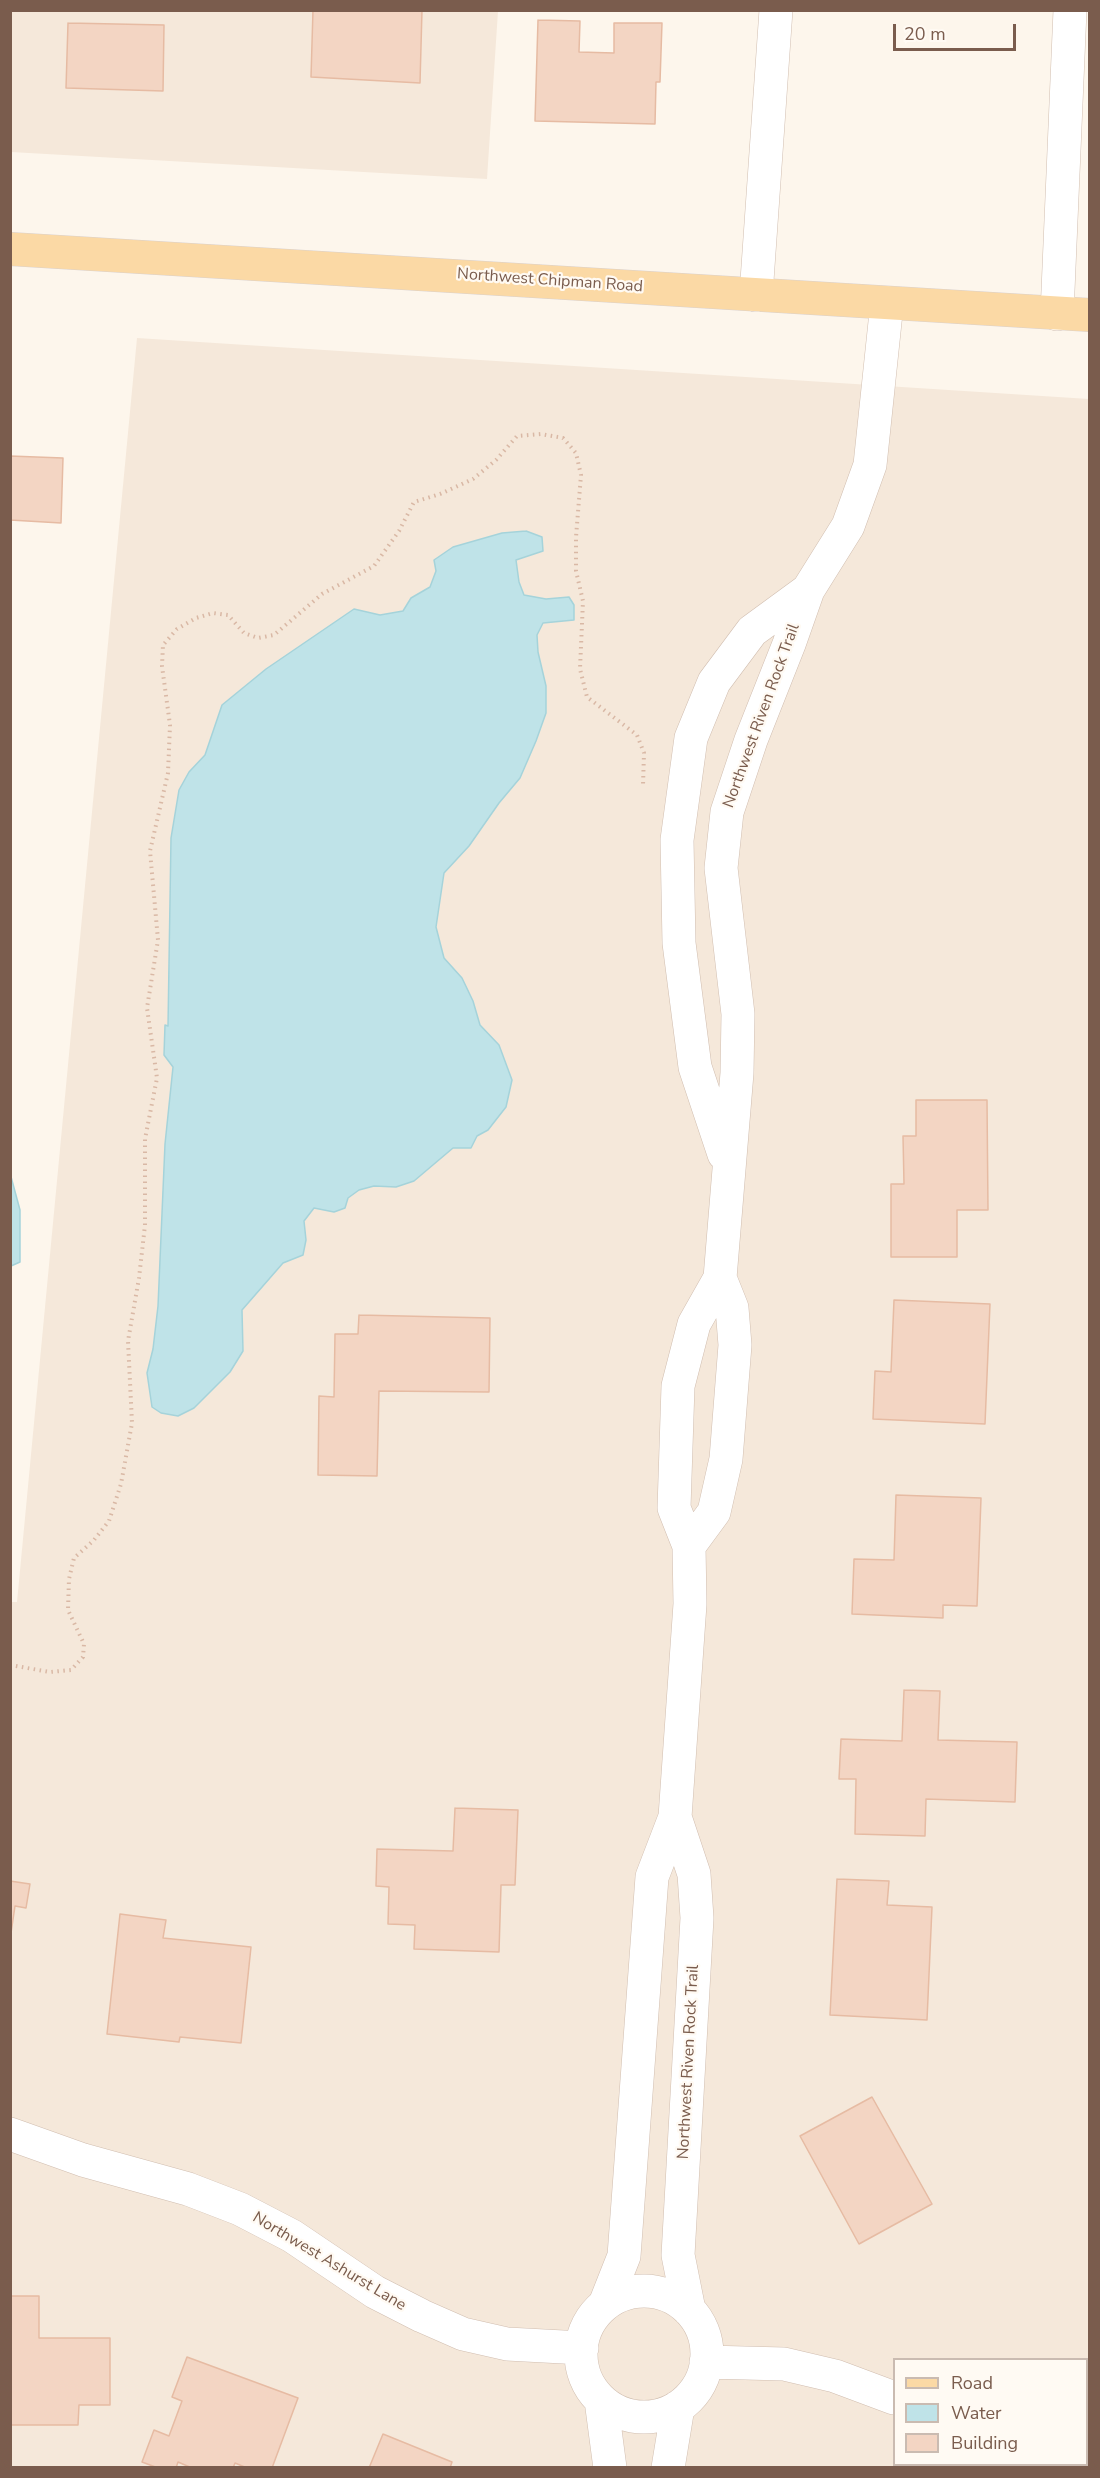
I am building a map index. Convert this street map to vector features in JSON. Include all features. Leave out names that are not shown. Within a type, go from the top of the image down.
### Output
[{"type":"main road","name":"Northwest Chipman Road","points":[[10,249],[1089,315]]},
{"type":"street","points":[[756,295],[776,10]]},
{"type":"street","points":[[1058,314],[1070,10]]},
{"type":"street","name":"Northwest Riven Rock Trail","points":[[605,2304],[623,2295],[643,2290],[663,2293],[681,2303],[696,2316],[705,2334],[708,2355],[704,2375],[695,2392],[678,2407],[662,2415],[640,2417],[619,2412],[601,2400],[588,2383],[581,2362],[582,2340],[591,2320],[605,2304],[624,2256],[652,1877],[675,1817],[690,1604],[689,1546],[674,1508],[678,1386],[694,1324],[720,1278],[737,1073],[738,1014],[722,868],[727,812],[751,740],[808,590],[848,526],[870,465],[887,303]]},
{"type":"street","name":"Northwest Riven Rock Trail","points":[[728,1166],[695,1067],[679,943],[677,840],[691,738],[714,682],[752,631],[808,590]]},
{"type":"street","name":"Northwest Riven Rock Trail","points":[[689,1546],[714,1512],[726,1459],[735,1345],[732,1308],[720,1278]]},
{"type":"street","name":"Northwest Riven Rock Trail","points":[[675,1817],[694,1874],[697,1918],[678,2255],[689,2310]]},
{"type":"street","name":"Northwest Ashurst Lane","points":[[17,2139],[188,2189],[240,2209],[292,2236],[375,2292],[463,2334],[507,2344],[582,2348]]},
{"type":"street","points":[[706,2362],[783,2364],[835,2376],[893,2398]]},
{"type":"street","name":"Northwest Riven Rock Trail","points":[[601,2400],[610,2468]]},
{"type":"street","points":[[668,2468],[678,2407]]},
{"type":"path","points":[[10,1665],[50,1672],[71,1670],[83,1657],[84,1644],[68,1610],[69,1580],[74,1558],[94,1540],[109,1521],[121,1484],[132,1423],[128,1341],[145,1225],[145,1139],[157,1078],[147,1008],[158,940],[150,851],[168,773],[170,725],[162,666],[164,645],[177,629],[196,618],[213,613],[228,615],[244,633],[258,638],[274,635],[322,594],[374,566],[399,531],[414,502],[440,494],[473,479],[496,460],[517,436],[541,434],[563,438],[576,453],[581,475],[576,571],[583,601],[580,669],[582,678],[587,697],[637,735],[644,753],[644,788]]},
{"type":"shaded area","points":[[10,11],[498,11],[487,179],[11,152]]},
{"type":"shaded area","points":[[137,338],[1089,399],[1089,2467],[11,2468],[11,1602],[17,1602]]},
{"type":"water","points":[[526,531],[542,537],[543,551],[516,560],[519,582],[524,595],[546,599],[569,597],[574,605],[574,620],[543,623],[537,635],[538,652],[546,686],[546,713],[520,778],[469,846],[444,873],[436,927],[444,958],[462,978],[473,1001],[480,1025],[499,1045],[512,1080],[506,1107],[488,1130],[477,1136],[471,1148],[453,1148],[414,1181],[396,1187],[374,1186],[359,1190],[348,1198],[345,1208],[334,1212],[314,1208],[304,1221],[306,1240],[303,1255],[283,1263],[242,1310],[243,1351],[230,1372],[194,1408],[178,1416],[161,1413],[152,1407],[147,1373],[153,1349],[158,1306],[165,1144],[173,1067],[164,1055],[165,1025],[168,1026],[171,838],[179,790],[189,772],[205,755],[222,705],[266,669],[354,609],[380,615],[403,611],[411,598],[430,587],[436,571],[434,560],[453,547],[502,533]]},
{"type":"water","points":[[10,1173],[20,1210],[20,1262],[11,1266]]},
{"type":"building","points":[[313,10],[422,10],[420,83],[311,77]]},
{"type":"building","points":[[538,20],[580,21],[579,52],[614,53],[614,23],[662,23],[660,82],[656,82],[655,124],[535,121]]},
{"type":"building","points":[[68,23],[164,25],[163,91],[66,88]]},
{"type":"building","points":[[10,456],[63,458],[61,523],[10,520]]},
{"type":"building","points":[[916,1100],[987,1100],[988,1210],[957,1210],[957,1257],[891,1257],[891,1184],[904,1184],[903,1136],[916,1136]]},
{"type":"building","points":[[894,1300],[990,1304],[985,1424],[873,1419],[875,1371],[891,1372]]},
{"type":"building","points":[[359,1315],[490,1318],[489,1392],[379,1391],[377,1476],[318,1475],[319,1396],[334,1397],[335,1334],[358,1334]]},
{"type":"building","points":[[896,1495],[981,1498],[977,1606],[943,1605],[943,1618],[852,1614],[854,1559],[894,1560]]},
{"type":"building","points":[[904,1690],[940,1691],[938,1740],[1017,1742],[1015,1802],[926,1799],[925,1836],[855,1834],[856,1779],[839,1779],[841,1739],[902,1741]]},
{"type":"building","points":[[455,1808],[518,1810],[515,1885],[501,1885],[499,1952],[414,1949],[415,1925],[388,1924],[389,1887],[376,1886],[377,1849],[453,1851]]},
{"type":"building","points":[[837,1879],[889,1881],[887,1905],[932,1907],[927,2020],[830,2015]]},
{"type":"building","points":[[10,1881],[30,1884],[26,1908],[15,1906],[10,1940]]},
{"type":"building","points":[[120,1914],[166,1920],[163,1938],[251,1947],[241,2043],[180,2037],[179,2042],[107,2034]]},
{"type":"building","points":[[872,2097],[932,2204],[859,2244],[800,2136]]},
{"type":"building","points":[[10,2296],[39,2296],[39,2338],[110,2338],[110,2405],[79,2405],[78,2425],[10,2425]]},
{"type":"building","points":[[187,2357],[298,2398],[272,2468],[247,2468],[235,2463],[233,2468],[192,2468],[178,2462],[176,2468],[158,2468],[142,2462],[154,2430],[169,2436],[182,2401],[172,2397]]},
{"type":"building","points":[[383,2434],[452,2462],[450,2468],[369,2468]]}]
